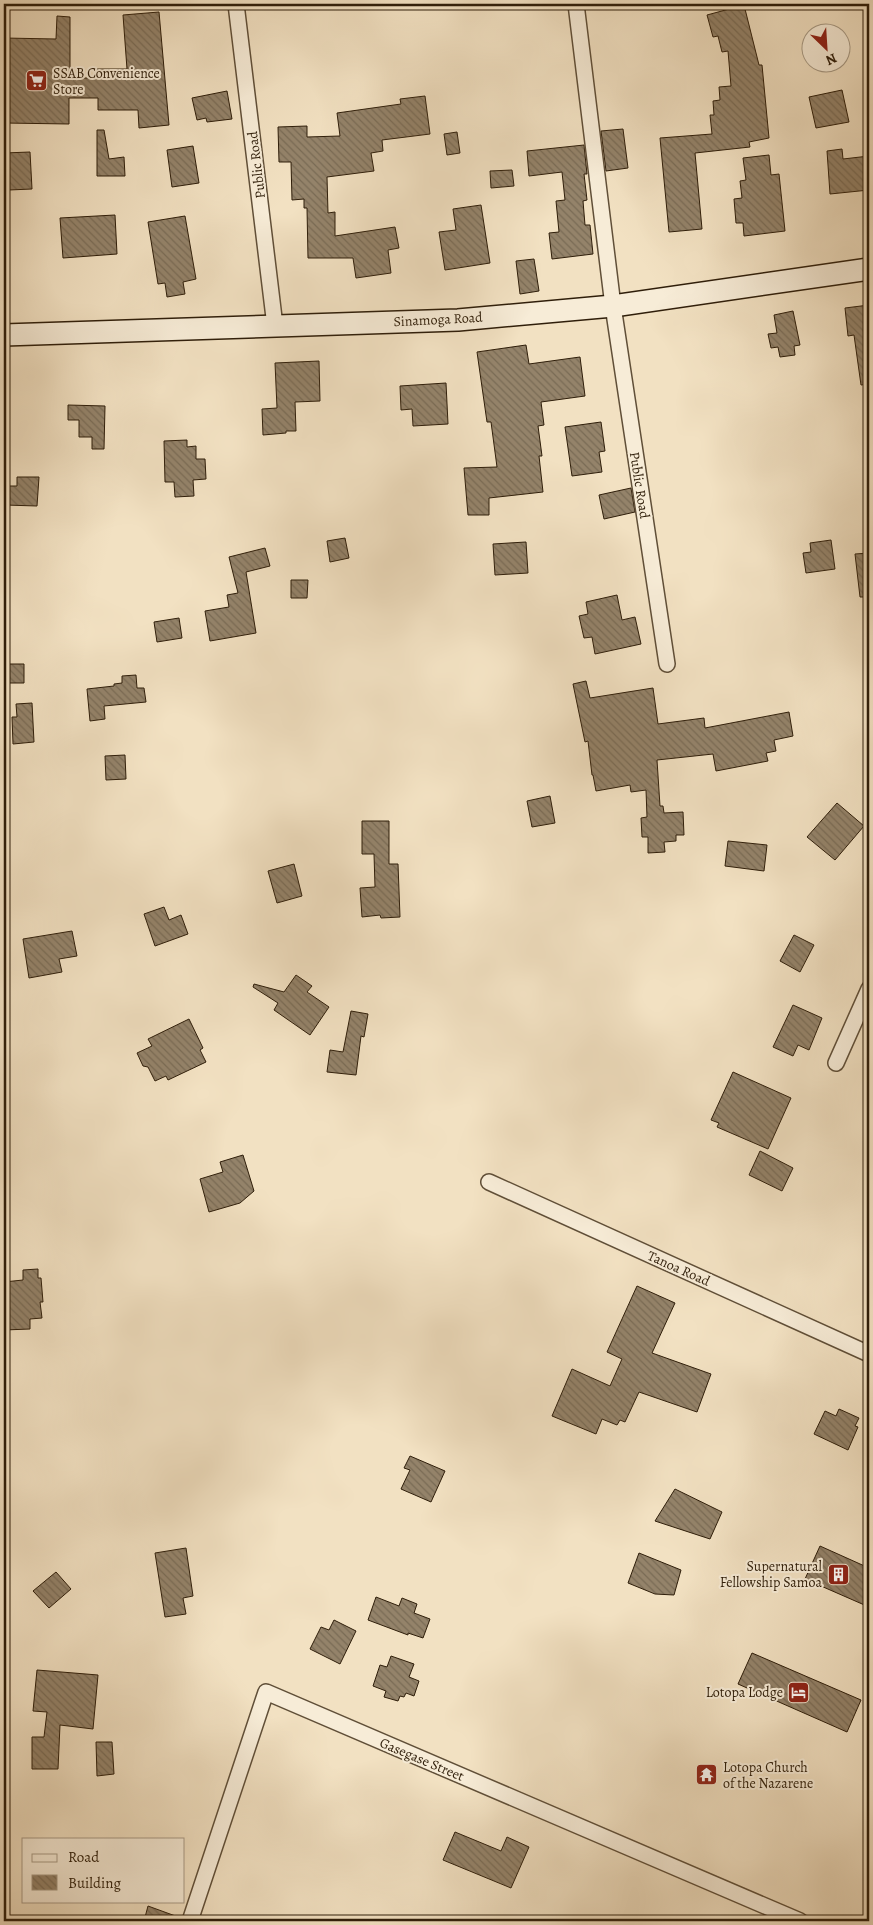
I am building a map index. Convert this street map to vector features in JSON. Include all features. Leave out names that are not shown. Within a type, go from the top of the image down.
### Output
[{"type":"street","name":"Public Road","points":[[236,4],[275,326]]},
{"type":"street","name":"Public Road","points":[[576,4],[613,306],[667,664]]},
{"type":"street","name":"Sinamoga Road","points":[[4,335],[458,320],[613,306],[869,269]]},
{"type":"street","points":[[836,1063],[869,989]]},
{"type":"street","name":"Tanoa Road","points":[[489,1182],[869,1354]]},
{"type":"street","name":"Gasegase Street","points":[[190,1921],[266,1692],[800,1921]]},
{"type":"building","points":[[744,5],[759,65],[762,65],[769,138],[749,142],[750,147],[695,153],[702,229],[669,232],[660,138],[712,134],[710,115],[714,115],[713,101],[720,100],[719,87],[731,86],[728,51],[722,52],[718,36],[713,37],[707,15]]},
{"type":"building","points":[[159,12],[169,125],[139,128],[138,110],[98,110],[98,98],[69,98],[69,124],[4,123],[4,38],[56,39],[57,16],[70,17],[70,78],[97,78],[97,69],[127,69],[123,15]]},
{"type":"building","points":[[842,90],[849,122],[816,128],[809,97]]},
{"type":"building","points":[[227,91],[232,119],[207,122],[206,118],[197,120],[192,98]]},
{"type":"building","points":[[425,96],[430,134],[382,140],[383,151],[371,153],[374,171],[327,177],[328,213],[335,212],[335,236],[395,227],[399,248],[388,250],[391,273],[356,278],[353,258],[308,258],[307,208],[304,208],[304,199],[292,200],[291,162],[279,162],[278,127],[307,126],[307,137],[340,136],[337,113],[401,104],[400,99]]},
{"type":"building","points":[[623,129],[628,168],[606,171],[601,131]]},
{"type":"building","points":[[97,130],[104,130],[109,159],[124,157],[125,176],[97,176]]},
{"type":"building","points":[[457,132],[460,153],[447,155],[444,134]]},
{"type":"building","points":[[584,145],[587,174],[584,174],[587,200],[583,201],[585,225],[590,225],[593,254],[552,259],[549,233],[559,232],[556,201],[565,200],[562,172],[529,176],[527,151]]},
{"type":"building","points":[[193,146],[199,183],[172,187],[167,150]]},
{"type":"building","points":[[842,149],[843,159],[869,156],[869,190],[830,194],[827,151]]},
{"type":"building","points":[[30,152],[32,189],[9,190],[9,177],[4,177],[4,153]]},
{"type":"building","points":[[769,155],[771,175],[779,174],[785,231],[744,236],[743,223],[736,223],[734,199],[742,198],[740,181],[746,180],[743,158]]},
{"type":"building","points":[[512,170],[514,186],[491,188],[490,171]]},
{"type":"building","points":[[481,205],[490,263],[445,270],[439,232],[456,230],[453,209]]},
{"type":"building","points":[[115,215],[117,254],[63,258],[60,218]]},
{"type":"building","points":[[185,216],[196,279],[183,282],[185,294],[167,297],[165,283],[158,284],[148,222]]},
{"type":"building","points":[[534,259],[539,291],[520,294],[516,261]]},
{"type":"building","points":[[869,305],[869,384],[861,385],[854,335],[848,336],[845,308]]},
{"type":"building","points":[[793,311],[800,345],[794,346],[795,355],[780,357],[778,347],[771,348],[768,334],[777,333],[774,315]]},
{"type":"building","points":[[526,345],[529,364],[580,357],[585,396],[541,402],[544,425],[538,426],[542,456],[539,456],[543,492],[489,498],[489,515],[468,515],[464,468],[497,467],[491,422],[487,422],[477,352]]},
{"type":"building","points":[[319,361],[320,401],[295,402],[296,431],[263,435],[262,409],[277,408],[275,363]]},
{"type":"building","points":[[446,383],[448,424],[413,426],[412,409],[401,410],[400,386]]},
{"type":"building","points":[[68,405],[105,406],[104,449],[92,449],[92,437],[79,437],[79,420],[68,420]]},
{"type":"building","points":[[601,422],[605,451],[599,452],[602,472],[572,476],[565,427]]},
{"type":"building","points":[[187,440],[187,447],[196,446],[196,459],[205,459],[206,479],[193,480],[194,496],[175,497],[174,482],[165,482],[164,441]]},
{"type":"building","points":[[17,477],[39,477],[37,506],[5,505],[6,486],[17,486]]},
{"type":"building","points":[[631,488],[635,512],[604,519],[599,495]]},
{"type":"building","points":[[345,538],[349,558],[330,562],[327,541]]},
{"type":"building","points":[[831,540],[835,569],[806,573],[803,553],[811,552],[810,543]]},
{"type":"building","points":[[526,542],[528,573],[495,575],[493,544]]},
{"type":"building","points":[[265,548],[270,566],[246,572],[256,633],[210,641],[205,611],[229,607],[227,595],[238,593],[229,557]]},
{"type":"building","points":[[869,553],[869,597],[860,597],[855,554]]},
{"type":"building","points":[[291,580],[308,580],[307,598],[291,598]]},
{"type":"building","points":[[617,595],[622,620],[635,617],[641,644],[595,654],[592,637],[584,638],[579,616],[588,614],[586,602]]},
{"type":"building","points":[[179,618],[182,638],[157,642],[154,622]]},
{"type":"building","points":[[4,664],[24,664],[24,683],[4,683]]},
{"type":"building","points":[[136,675],[137,688],[144,688],[146,702],[104,706],[105,719],[90,721],[87,689],[114,686],[114,684],[122,683],[122,676]]},
{"type":"building","points":[[586,681],[590,698],[653,688],[658,724],[704,718],[705,728],[789,712],[793,736],[774,740],[776,751],[766,753],[768,761],[716,771],[713,754],[657,760],[660,806],[663,806],[664,813],[683,812],[684,835],[676,835],[676,841],[664,842],[665,852],[648,853],[648,837],[642,837],[641,818],[647,817],[646,790],[631,792],[630,785],[596,791],[588,741],[585,742],[573,684]]},
{"type":"building","points":[[32,703],[34,742],[13,744],[12,717],[17,717],[16,704]]},
{"type":"building","points":[[125,755],[126,779],[106,780],[105,756]]},
{"type":"building","points":[[550,796],[555,823],[532,827],[527,801]]},
{"type":"building","points":[[837,803],[864,826],[835,860],[807,837]]},
{"type":"building","points":[[362,821],[389,821],[389,864],[398,864],[400,917],[381,918],[380,915],[362,917],[360,888],[375,887],[374,854],[362,854]]},
{"type":"building","points":[[728,841],[767,845],[764,871],[725,866]]},
{"type":"building","points":[[294,864],[302,896],[277,903],[268,871]]},
{"type":"building","points":[[164,907],[169,920],[181,915],[188,934],[155,946],[144,914]]},
{"type":"building","points":[[72,931],[77,956],[59,959],[62,972],[29,978],[23,939]]},
{"type":"building","points":[[794,935],[814,945],[800,972],[780,961]]},
{"type":"building","points":[[296,975],[312,986],[307,992],[329,1007],[310,1035],[274,1010],[278,1003],[253,987],[254,984],[284,992]]},
{"type":"building","points":[[793,1005],[822,1018],[809,1050],[798,1045],[793,1056],[773,1047]]},
{"type":"building","points":[[351,1011],[368,1014],[364,1037],[361,1036],[356,1075],[327,1072],[330,1050],[343,1052]]},
{"type":"building","points":[[189,1019],[203,1048],[200,1050],[206,1062],[168,1080],[166,1076],[155,1081],[148,1067],[143,1066],[137,1053],[152,1046],[148,1039]]},
{"type":"building","points":[[733,1072],[791,1098],[768,1149],[717,1127],[719,1123],[711,1120]]},
{"type":"building","points":[[760,1151],[793,1168],[782,1191],[749,1175]]},
{"type":"building","points":[[243,1155],[254,1191],[240,1203],[209,1212],[200,1179],[223,1172],[220,1162]]},
{"type":"building","points":[[38,1269],[38,1278],[41,1278],[43,1302],[40,1302],[42,1318],[30,1319],[30,1329],[4,1330],[4,1282],[23,1280],[23,1270]]},
{"type":"building","points":[[637,1286],[675,1303],[652,1353],[711,1374],[697,1412],[639,1392],[625,1422],[620,1420],[617,1425],[602,1419],[596,1434],[552,1416],[572,1369],[610,1386],[622,1359],[607,1352]]},
{"type":"building","points":[[839,1409],[859,1418],[855,1426],[858,1427],[848,1450],[814,1434],[825,1411],[836,1416]]},
{"type":"building","points":[[410,1456],[445,1471],[431,1502],[401,1489],[410,1470],[404,1468]]},
{"type":"building","points":[[675,1489],[722,1512],[710,1539],[655,1521]]},
{"type":"building","name":"Supernatural Fellowship Samoa","points":[[820,1546],[869,1568],[869,1607],[805,1579]]},
{"type":"building","points":[[186,1548],[193,1596],[183,1598],[186,1614],[165,1617],[155,1553]]},
{"type":"building","points":[[639,1553],[681,1570],[674,1595],[655,1594],[628,1583]]},
{"type":"building","points":[[56,1572],[71,1589],[49,1608],[33,1591]]},
{"type":"building","points":[[376,1597],[399,1606],[402,1598],[417,1604],[414,1613],[430,1619],[423,1638],[408,1633],[408,1635],[368,1620]]},
{"type":"building","points":[[334,1620],[356,1631],[340,1664],[310,1649],[321,1627],[329,1630]]},
{"type":"building","name":"Lotopa Lodge","points":[[752,1653],[861,1700],[847,1732],[738,1684]]},
{"type":"building","points":[[391,1656],[414,1664],[409,1677],[419,1681],[414,1696],[406,1693],[404,1697],[400,1696],[398,1701],[384,1697],[386,1691],[373,1686],[380,1665],[387,1667]]},
{"type":"building","points":[[37,1670],[98,1675],[93,1729],[60,1725],[58,1769],[32,1769],[32,1737],[44,1737],[47,1712],[33,1711]]},
{"type":"building","points":[[96,1742],[112,1742],[114,1774],[97,1776]]},
{"type":"building","points":[[455,1832],[501,1851],[507,1837],[529,1847],[511,1888],[443,1860]]},
{"type":"building","points":[[148,1906],[181,1918],[181,1921],[144,1921]]},
{"type":"place","name":"SSAB Convenience Store","points":[[37,81]]},
{"type":"place","name":"Supernatural Fellowship Samoa","points":[[838,1574]]},
{"type":"place","name":"Lotopa Lodge","points":[[799,1692]]},
{"type":"place","name":"Lotopa Church of the Nazarene","points":[[707,1775]]}]
